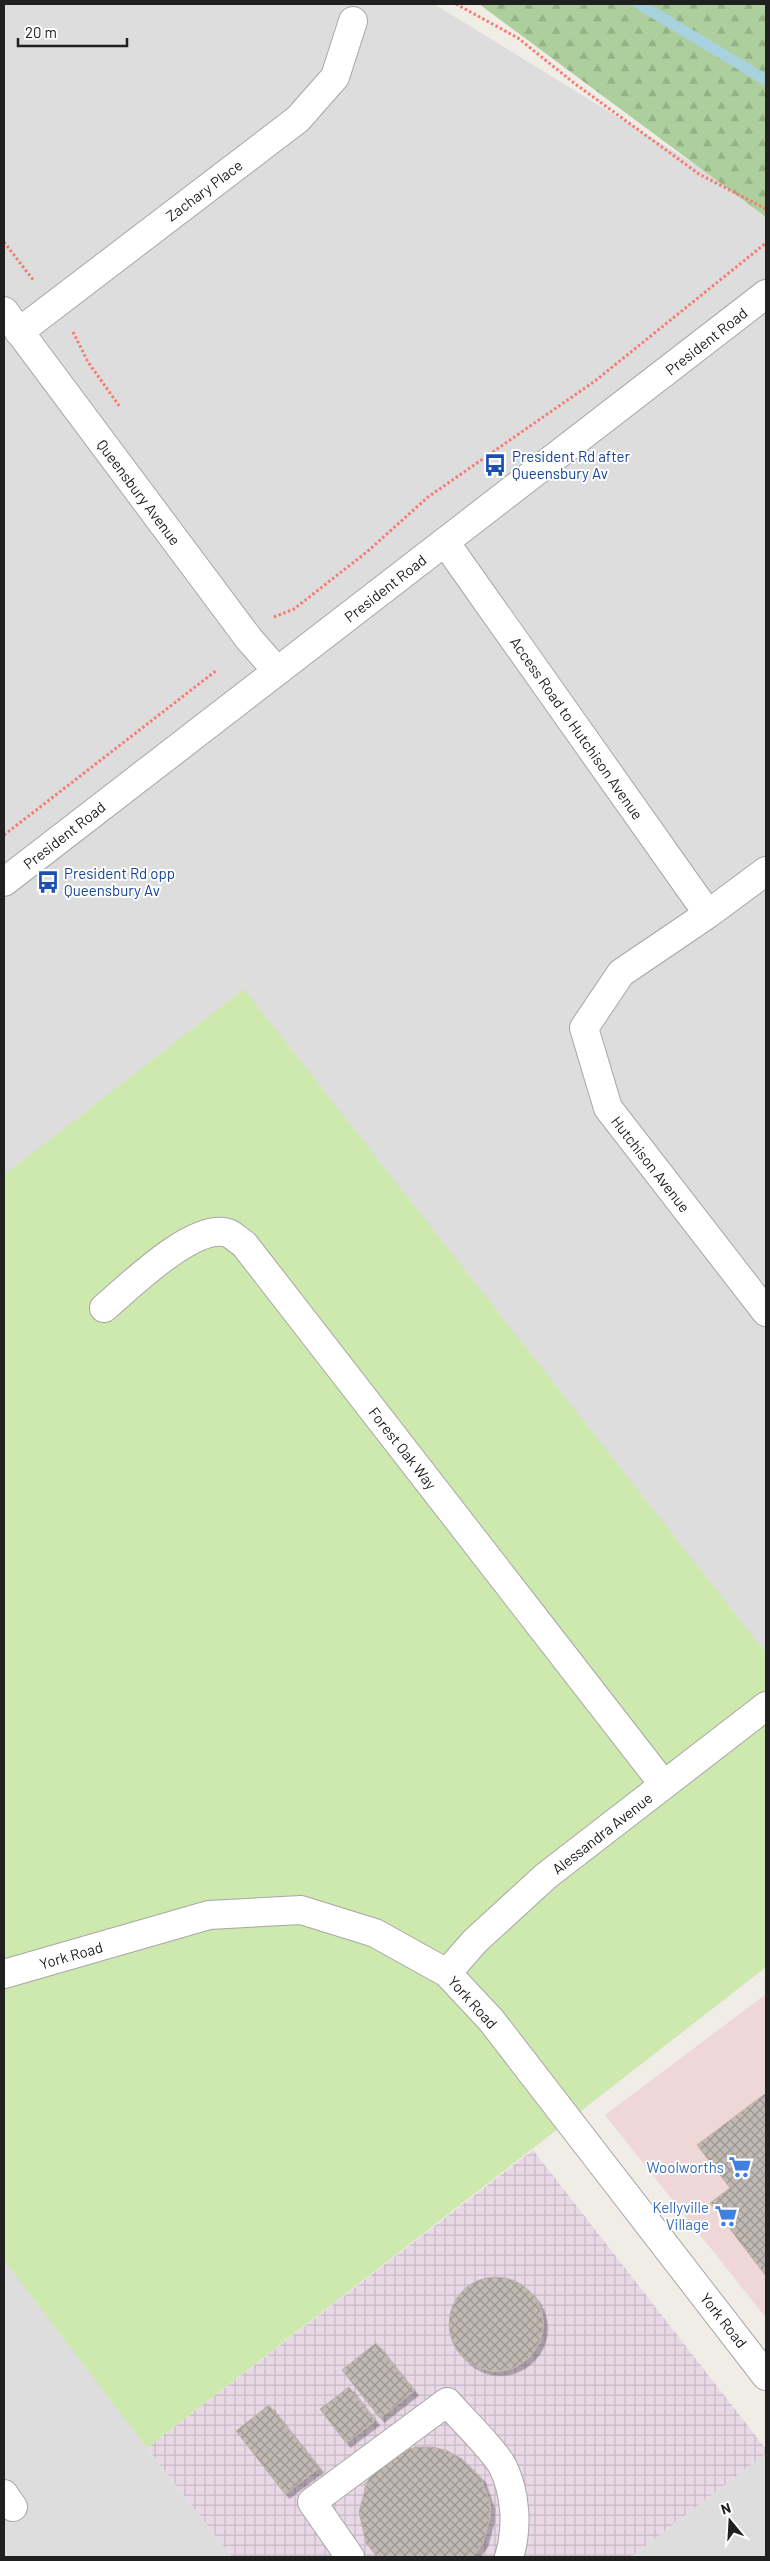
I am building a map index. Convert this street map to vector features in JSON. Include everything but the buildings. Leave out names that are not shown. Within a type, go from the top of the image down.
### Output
[{"type":"street","name":"Zachary Place","points":[[12,322],[52,305],[298,119],[335,77],[354,21]]},
{"type":"street","name":"President Road","points":[[4,882],[766,294]]},
{"type":"street","name":"Queensbury Avenue","points":[[12,322],[249,639],[277,671]]},
{"type":"street","name":"Access Road to Hutchison Avenue","points":[[445,542],[708,914]]},
{"type":"street","name":"Hutchison Avenue","points":[[766,871],[708,914],[621,973],[584,1028],[608,1108],[766,1312]]},
{"type":"street","name":"Forest Oak Way","points":[[104,1308],[175,1249],[191,1239],[205,1234],[227,1233],[244,1244],[664,1785]]},
{"type":"street","name":"Alessandra Avenue","points":[[447,1973],[475,1941],[546,1876],[766,1706]]},
{"type":"street","name":"York Road","points":[[4,1974],[209,1915],[301,1910],[374,1933],[447,1973],[491,2020],[766,2376]]},
{"type":"street","points":[[350,2557],[312,2502],[447,2402],[502,2465],[511,2491],[514,2516],[514,2539],[509,2557]]},
{"type":"path","points":[[456,4],[518,38],[574,83],[700,174],[766,209]]},
{"type":"path","points":[[4,242],[76,336],[88,362],[122,410]]},
{"type":"path","points":[[270,619],[294,610],[368,551],[428,497],[595,381],[766,243]]},
{"type":"path","points":[[4,835],[218,670]]},
{"type":"shaded area","points":[[4,4],[434,4],[766,208],[766,1967],[147,2448],[232,2557],[4,2557]]},
{"type":"shaded area","name":"Kellyville Village","points":[[766,1994],[766,2318],[605,2115]]},
{"type":"shaded area","points":[[533,2150],[766,2449],[766,2453],[631,2557],[232,2557],[147,2448]]},
{"type":"shaded area","points":[[766,2453],[766,2557],[631,2557]]},
{"type":"green space","points":[[479,4],[766,4],[766,217]]},
{"type":"green space","points":[[244,989],[766,1653],[766,1967],[147,2448],[4,2260],[4,1175]]},
{"type":"waterway","points":[[639,4],[766,80]]},
{"type":"place","name":"President Rd after Queensbury Av","points":[[495,465]]},
{"type":"place","name":"President Rd opp Queensbury Av","points":[[48,882]]},
{"type":"place","name":"Woolworths","points":[[740,2167]]},
{"type":"place","name":"Kellyville Village","points":[[726,2216]]}]
